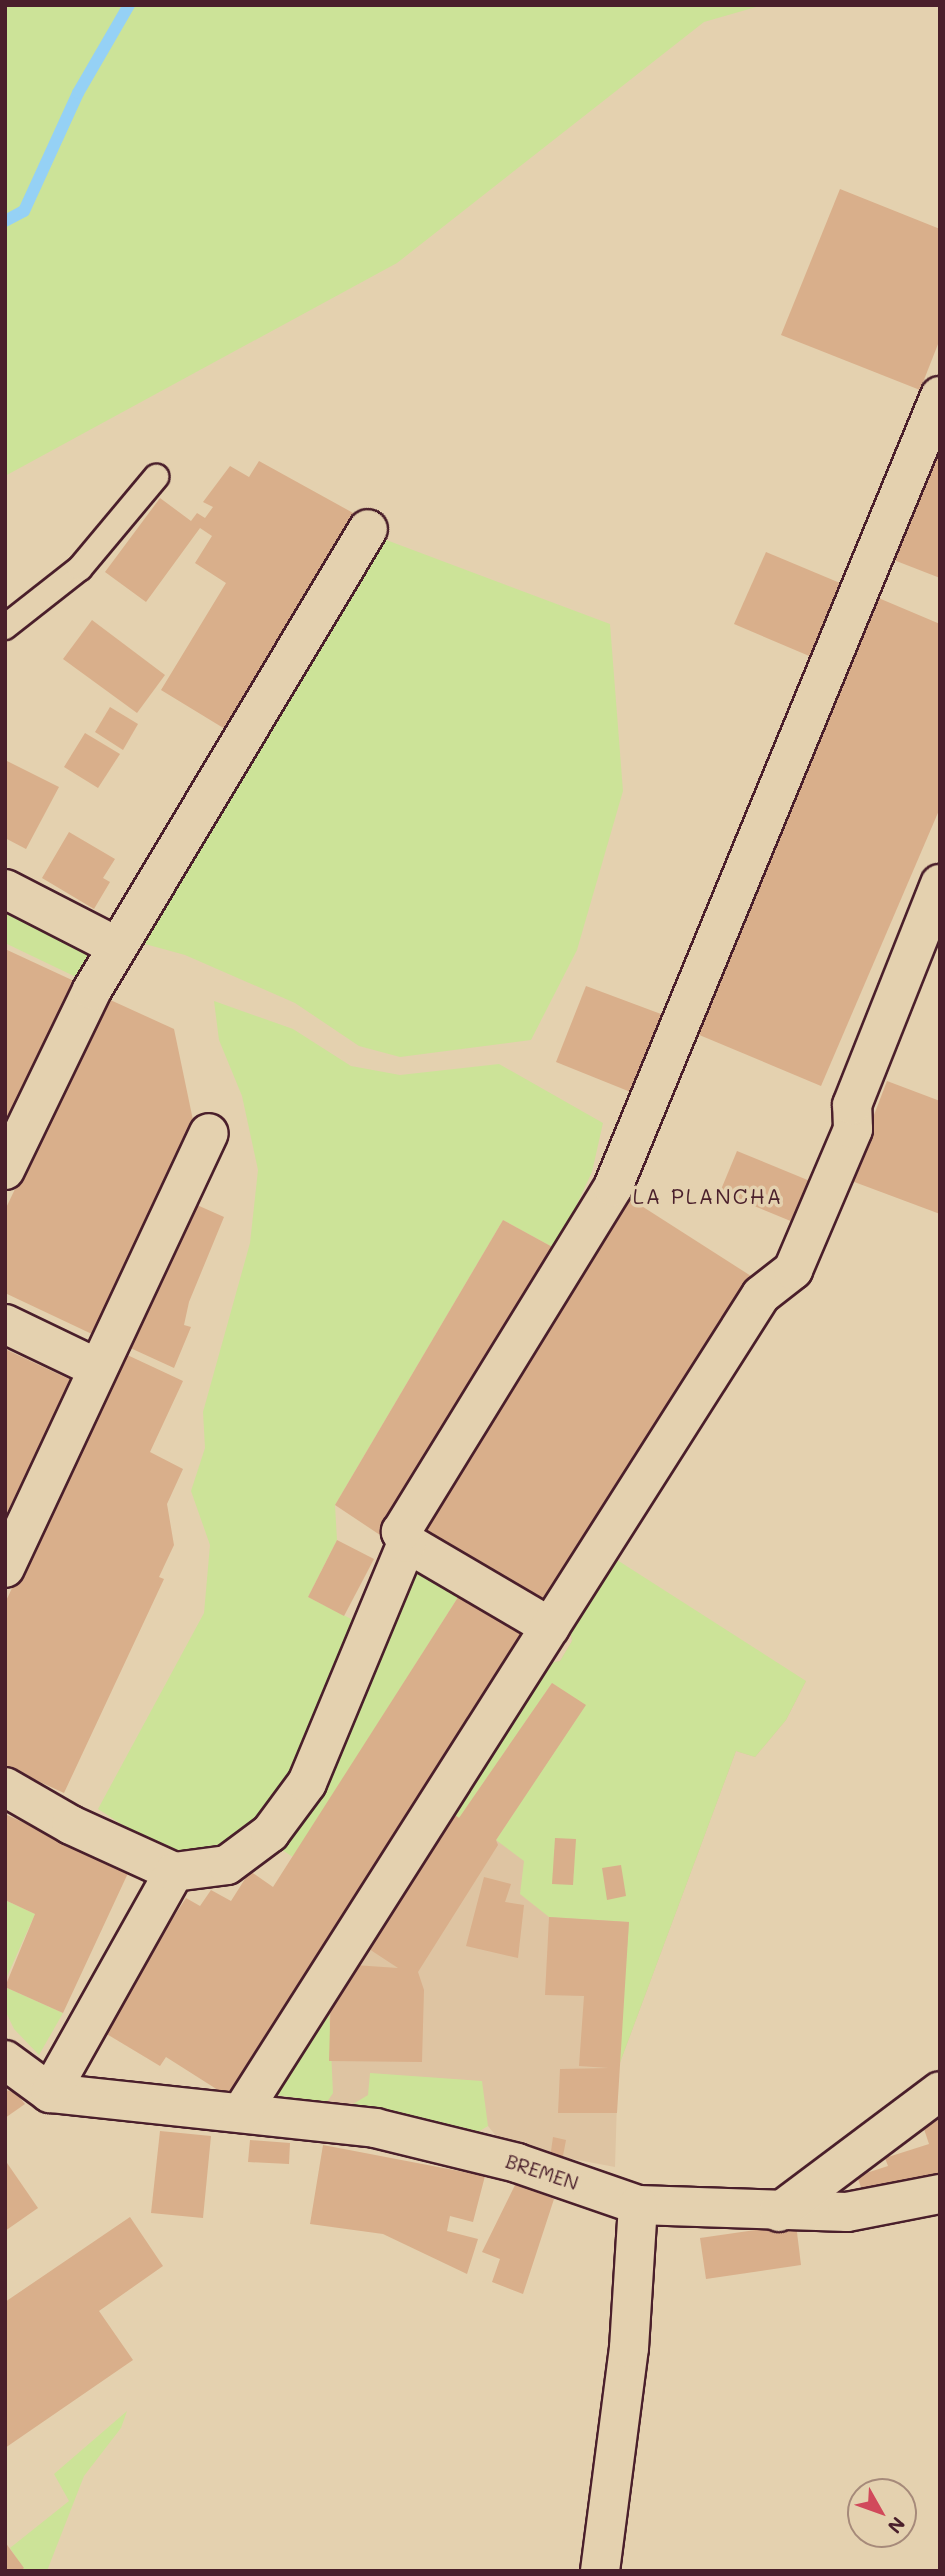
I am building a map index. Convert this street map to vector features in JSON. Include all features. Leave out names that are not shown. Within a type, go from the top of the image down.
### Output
[{"type":"street","points":[[550,1627],[407,1543],[401,1532],[613,1186],[940,396]]},
{"type":"street","points":[[5,1170],[117,946],[368,529]]},
{"type":"street","points":[[241,2113],[761,1295],[793,1270],[853,1129],[852,1105],[940,884]]},
{"type":"street","points":[[5,889],[117,946]]},
{"type":"street","points":[[5,1568],[209,1133]]},
{"type":"street","points":[[5,1324],[97,1368]]},
{"type":"street","points":[[5,1787],[71,1825],[174,1872],[228,1865],[270,1833],[307,1783],[407,1543]]},
{"type":"street","points":[[5,2060],[50,2093],[174,1872]]},
{"type":"street","points":[[779,2212],[940,2091]]},
{"type":"street","name":"BREMEN","points":[[50,2093],[144,2107],[241,2113],[375,2129],[517,2163],[638,2205],[779,2212],[847,2212],[940,2194]]},
{"type":"street","points":[[600,2571],[629,2348],[638,2205]]},
{"type":"lane","points":[[5,627],[80,568],[156,477]]},
{"type":"shaded area","points":[[570,1628],[806,1681],[786,1720],[755,1757],[736,1751],[618,2068],[615,2167],[504,2146],[488,2126],[275,2095],[550,1663],[560,1661],[572,1641]]},
{"type":"green space","points":[[5,5],[763,5],[704,22],[397,263],[5,476]]},
{"type":"green space","points":[[381,538],[610,624],[623,791],[577,950],[531,1040],[400,1057],[359,1046],[295,1003],[185,955],[134,941]]},
{"type":"green space","points":[[5,910],[93,952],[78,978],[5,943]]},
{"type":"green space","points":[[214,1001],[293,1029],[351,1066],[400,1075],[499,1064],[603,1123],[592,1172],[556,1249],[503,1220],[335,1505],[337,1540],[308,1597],[361,1624],[298,1779],[223,1854],[192,1856],[163,1851],[98,1809],[204,1613],[210,1545],[191,1491],[205,1448],[203,1412],[250,1243],[258,1170],[242,1096],[219,1040]]},
{"type":"green space","points":[[614,1558],[806,1681],[786,1720],[755,1757],[736,1751],[618,2068],[629,1922],[549,1917],[520,1894],[524,1861],[496,1840],[585,1705],[552,1683],[459,1818],[452,1813],[539,1678],[550,1663],[560,1661],[572,1641],[570,1628]]},
{"type":"green space","points":[[425,1571],[462,1591],[293,1857],[273,1844],[411,1575]]},
{"type":"green space","points":[[5,1900],[35,1914],[5,1981]]},
{"type":"green space","points":[[5,1987],[63,2013],[39,2055],[14,2029],[5,2010]]},
{"type":"green space","points":[[329,2007],[333,2093],[327,2102],[275,2095]]},
{"type":"green space","points":[[370,2073],[482,2081],[488,2126],[473,2135],[349,2114],[350,2106],[368,2095]]},
{"type":"green space","points":[[127,2411],[121,2428],[84,2476],[47,2571],[20,2571],[23,2568],[10,2548],[69,2501],[54,2474]]},
{"type":"building","points":[[840,189],[940,229],[940,339],[920,390],[781,335]]},
{"type":"building","points":[[940,422],[940,578],[886,557]]},
{"type":"building","points":[[259,461],[355,514],[225,729],[161,690],[226,583],[195,563],[212,536],[200,528],[146,602],[105,572],[160,498],[191,521],[197,513],[205,518],[213,507],[203,502],[230,466],[249,477]]},
{"type":"building","points":[[766,552],[852,588],[821,661],[734,624]]},
{"type":"building","points":[[869,594],[940,624],[940,808],[821,1086],[685,1029]]},
{"type":"building","points":[[92,620],[165,675],[137,713],[63,659]]},
{"type":"building","points":[[110,707],[138,724],[123,750],[95,732]]},
{"type":"building","points":[[85,733],[120,754],[98,788],[64,767]]},
{"type":"building","points":[[5,760],[59,787],[26,849],[5,838]]},
{"type":"building","points":[[69,832],[115,859],[103,878],[110,882],[94,909],[42,878]]},
{"type":"building","points":[[5,949],[74,981],[5,1125]]},
{"type":"building","points":[[586,986],[669,1017],[638,1095],[556,1062]]},
{"type":"building","points":[[106,998],[174,1029],[194,1125],[94,1335],[5,1293],[5,1210]]},
{"type":"building","points":[[887,1081],[940,1101],[940,1214],[849,1180]]},
{"type":"building","points":[[737,1151],[810,1181],[793,1222],[720,1192]]},
{"type":"building","points":[[626,1196],[751,1276],[540,1609],[415,1529]]},
{"type":"building","points":[[188,1201],[224,1217],[189,1302],[184,1325],[191,1327],[174,1368],[126,1346]]},
{"type":"building","points":[[503,1220],[556,1249],[386,1539],[335,1505]]},
{"type":"building","points":[[5,1349],[71,1380],[5,1517]]},
{"type":"building","points":[[123,1353],[183,1381],[150,1452],[183,1469],[167,1504],[174,1545],[159,1577],[164,1579],[64,1793],[5,1766],[5,1603]]},
{"type":"building","points":[[337,1540],[374,1559],[344,1616],[308,1597]]},
{"type":"building","points":[[462,1591],[524,1630],[229,2097],[166,2057],[160,2066],[100,2030],[186,1898],[200,1906],[211,1890],[231,1901],[250,1871],[273,1887]]},
{"type":"building","points":[[552,1683],[586,1705],[496,1840],[498,1845],[418,1972],[424,1990],[422,2062],[329,2061],[331,1988],[345,1989],[354,1965],[398,1968],[366,1947],[452,1813],[459,1818]]},
{"type":"building","points":[[5,1814],[129,1871],[63,2013],[5,1987],[35,1914],[5,1900]]},
{"type":"building","points":[[555,1838],[576,1839],[573,1885],[552,1884]]},
{"type":"building","points":[[621,1865],[626,1896],[607,1900],[602,1868]]},
{"type":"building","points":[[484,1877],[511,1884],[505,1902],[524,1905],[518,1958],[466,1946]]},
{"type":"building","points":[[549,1917],[629,1922],[617,2113],[558,2113],[560,2069],[609,2068],[579,2066],[584,1996],[545,1995]]},
{"type":"building","points":[[5,2090],[15,2092],[25,2104],[5,2118]]},
{"type":"building","points":[[940,2114],[940,2172],[864,2196],[857,2176],[888,2166],[885,2158],[929,2144],[921,2120]]},
{"type":"building","points":[[160,2131],[211,2136],[203,2218],[151,2213]]},
{"type":"building","points":[[553,2137],[566,2140],[562,2161],[550,2158]]},
{"type":"building","points":[[250,2140],[290,2143],[289,2164],[248,2162]]},
{"type":"building","points":[[323,2145],[485,2176],[473,2222],[450,2216],[447,2231],[478,2239],[467,2274],[383,2234],[310,2224]]},
{"type":"building","points":[[5,2160],[38,2208],[5,2231]]},
{"type":"building","points":[[516,2183],[554,2199],[523,2294],[492,2282],[500,2259],[482,2252]]},
{"type":"building","points":[[130,2217],[163,2266],[99,2311],[133,2360],[5,2448],[5,2302]]},
{"type":"building","points":[[796,2224],[801,2265],[706,2279],[700,2238]]},
{"type":"building","points":[[5,2542],[24,2568],[20,2571],[5,2571]]},
{"type":"waterway","points":[[5,221],[24,211],[78,93],[129,5]]},
{"type":"district","name":"LA PLANCHA","points":[[708,1196]]}]
